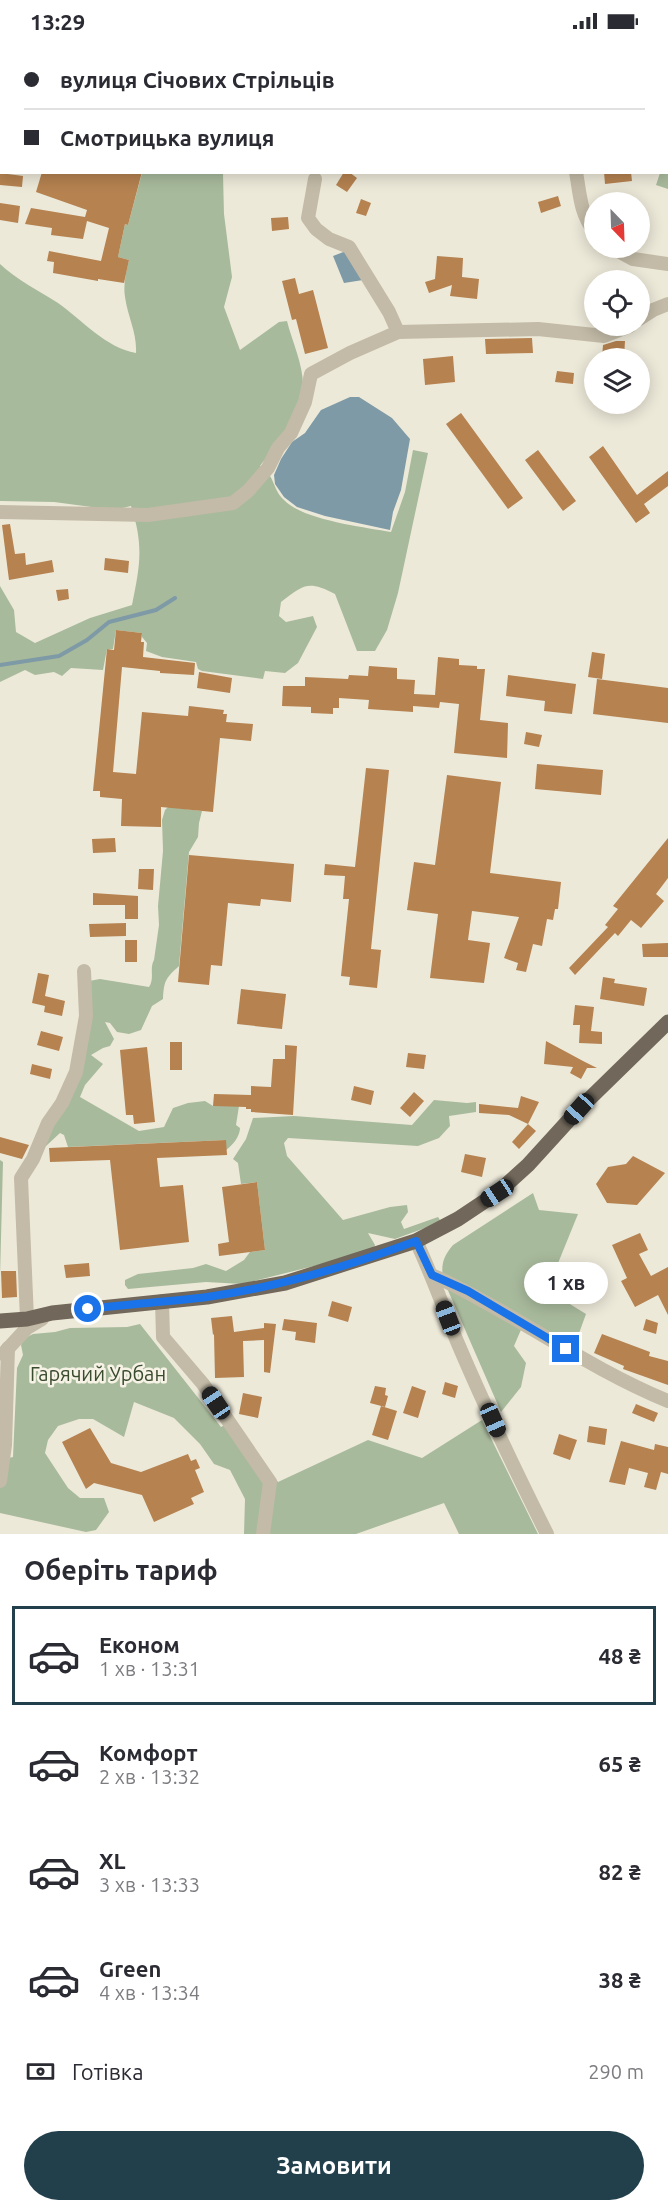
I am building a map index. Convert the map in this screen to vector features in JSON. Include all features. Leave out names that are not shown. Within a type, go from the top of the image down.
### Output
[{"type":"main road","points":[[0,1321],[27,1319],[52,1313],[207,1297],[285,1282],[371,1257],[416,1241],[458,1219],[497,1193],[528,1165],[579,1109],[668,1022]]},
{"type":"street","points":[[576,174],[579,203],[584,214]]},
{"type":"street","points":[[315,179],[308,218],[316,229],[329,239],[349,247],[389,312],[398,332]]},
{"type":"street","points":[[631,258],[668,264]]},
{"type":"street","points":[[650,311],[668,304]]},
{"type":"street","points":[[0,512],[148,515],[233,503],[248,491],[268,468],[278,448],[291,433],[305,402],[311,374],[350,353],[398,332],[538,329],[584,334]]},
{"type":"street","points":[[27,1319],[21,1178],[33,1159],[48,1123],[62,1103],[76,1072],[86,1016],[84,971]]},
{"type":"street","points":[[416,1241],[432,1275],[456,1339],[547,1534]]},
{"type":"street","points":[[432,1275],[468,1291],[576,1354],[646,1392],[668,1401]]},
{"type":"street","points":[[162,1301],[163,1337],[203,1384],[270,1482],[263,1534]]},
{"type":"street","points":[[0,1481],[5,1446],[4,1353],[27,1329],[52,1313]]},
{"type":"green space","points":[[142,174],[223,174],[224,214],[232,277],[224,307],[240,350],[279,322],[287,321],[301,369],[303,385],[299,407],[281,439],[260,466],[270,476],[281,497],[293,507],[319,518],[391,532],[405,492],[413,450],[428,453],[398,593],[387,630],[375,651],[357,651],[335,594],[318,587],[306,586],[281,602],[279,616],[286,622],[313,616],[317,627],[298,663],[285,673],[265,671],[263,679],[202,671],[198,669],[196,662],[162,657],[146,651],[147,643],[142,633],[116,630],[113,649],[107,649],[103,670],[71,668],[62,676],[54,672],[35,675],[25,670],[0,682],[0,586],[14,610],[16,632],[35,643],[90,618],[132,605],[137,578],[139,544],[131,506],[114,510],[54,502],[0,501],[0,264],[58,303],[104,339],[136,353],[135,338],[124,292],[129,260],[118,257],[125,224],[128,225]]},
{"type":"green space","points":[[660,174],[668,174],[668,189],[656,185]]},
{"type":"green space","points":[[168,807],[202,811],[198,837],[189,852],[179,966],[166,980],[163,999],[152,1006],[141,1030],[129,1034],[117,1032],[110,1023],[105,1022],[114,1039],[110,1046],[91,1055],[103,1064],[85,1085],[80,1097],[139,1131],[164,1127],[173,1108],[188,1103],[205,1101],[213,1106],[239,1106],[236,1125],[240,1128],[239,1134],[226,1150],[226,1140],[68,1147],[64,1135],[60,1133],[46,1146],[32,1150],[69,1099],[89,981],[100,979],[149,987],[151,984],[159,925],[158,906],[163,851],[162,820]]},
{"type":"green space","points":[[434,1100],[476,1102],[476,1112],[449,1116],[450,1126],[439,1138],[418,1146],[288,1138],[284,1143],[287,1156],[343,1220],[390,1207],[407,1205],[408,1212],[401,1222],[404,1229],[438,1217],[440,1220],[436,1224],[395,1239],[368,1233],[375,1245],[374,1249],[362,1254],[242,1284],[206,1282],[128,1289],[125,1285],[125,1280],[138,1274],[193,1268],[206,1264],[226,1271],[244,1260],[250,1252],[265,1250],[257,1182],[241,1184],[238,1163],[233,1159],[246,1139],[253,1118],[294,1116],[412,1125]]},
{"type":"green space","points":[[0,1160],[3,1162],[0,1277]]},
{"type":"green space","points":[[533,1193],[539,1210],[578,1214],[552,1278],[552,1293],[586,1314],[574,1347],[523,1325],[514,1346],[526,1363],[521,1387],[501,1412],[443,1279],[443,1265],[453,1245]]},
{"type":"green space","name":"Гарячий Урбан","points":[[140,1324],[221,1427],[233,1420],[278,1482],[368,1440],[422,1458],[482,1420],[538,1534],[459,1534],[444,1503],[356,1534],[244,1534],[245,1499],[230,1470],[214,1464],[200,1444],[174,1418],[134,1402],[124,1437],[93,1419],[79,1419],[58,1426],[48,1440],[45,1453],[68,1488],[80,1498],[104,1498],[109,1512],[96,1530],[86,1532],[0,1513],[0,1460],[13,1457],[17,1368],[23,1355],[21,1345],[25,1338],[33,1334],[70,1328],[127,1327]]},
{"type":"water","points":[[346,251],[363,280],[344,283],[333,256]]},
{"type":"water","points":[[350,397],[359,397],[392,418],[410,439],[401,490],[393,512],[390,530],[325,516],[297,507],[284,497],[275,484],[274,475],[292,442],[305,433],[321,410]]},
{"type":"building","points":[[0,174],[23,176],[22,187],[0,185]]},
{"type":"building","points":[[41,174],[141,174],[128,225],[125,224],[118,257],[129,260],[124,283],[53,273],[54,262],[47,261],[49,251],[101,261],[109,228],[87,221],[83,239],[51,235],[52,228],[25,224],[31,208],[85,217],[87,210],[36,192]]},
{"type":"building","points":[[343,174],[352,174],[357,178],[347,192],[336,185]]},
{"type":"building","points":[[604,174],[631,174],[632,181],[605,184]]},
{"type":"building","points":[[558,196],[561,206],[541,213],[538,202]]},
{"type":"building","points":[[361,199],[371,203],[366,216],[356,213]]},
{"type":"building","points":[[0,203],[20,206],[18,223],[0,220]]},
{"type":"building","points":[[288,217],[289,229],[272,231],[271,218]]},
{"type":"building","points":[[437,256],[463,258],[462,277],[479,279],[477,299],[450,296],[452,285],[429,293],[425,282],[435,279]]},
{"type":"building","points":[[295,278],[299,294],[313,290],[328,348],[305,354],[296,319],[292,320],[282,281]]},
{"type":"building","points":[[532,338],[533,353],[486,354],[485,339]]},
{"type":"building","points":[[625,341],[625,348],[603,348],[603,345]]},
{"type":"building","points":[[453,356],[455,382],[425,385],[423,359]]},
{"type":"building","points":[[557,371],[574,373],[573,384],[555,382]]},
{"type":"building","points":[[461,413],[523,498],[508,509],[446,424]]},
{"type":"building","points":[[603,446],[637,495],[668,471],[668,486],[644,504],[650,513],[636,523],[589,457]]},
{"type":"building","points":[[538,450],[576,501],[563,511],[525,460]]},
{"type":"building","points":[[10,524],[15,554],[25,553],[26,565],[52,560],[54,572],[9,580],[2,525]]},
{"type":"building","points":[[105,558],[129,561],[128,573],[104,570]]},
{"type":"building","points":[[68,589],[69,599],[58,601],[56,590]]},
{"type":"building","points":[[116,630],[142,633],[143,657],[195,663],[194,675],[122,667],[113,772],[136,774],[142,712],[188,716],[189,706],[224,710],[223,714],[227,714],[226,722],[253,724],[251,741],[220,738],[213,812],[161,807],[161,827],[121,826],[122,799],[100,797],[100,791],[93,791],[107,649],[114,650]]},
{"type":"building","points":[[592,652],[605,654],[602,679],[588,677]]},
{"type":"building","points":[[438,657],[459,659],[459,665],[485,669],[480,720],[508,723],[507,758],[454,753],[459,704],[440,702],[439,708],[413,706],[413,712],[368,709],[369,700],[339,698],[339,708],[333,708],[333,714],[311,713],[311,707],[282,706],[283,686],[305,686],[305,677],[348,679],[349,675],[368,676],[369,666],[397,668],[397,679],[415,680],[414,694],[435,695]]},
{"type":"building","points":[[199,672],[232,678],[230,693],[197,688]]},
{"type":"building","points":[[508,675],[576,684],[572,714],[544,711],[545,701],[506,696]]},
{"type":"building","points":[[597,679],[668,688],[668,723],[593,714]]},
{"type":"building","points":[[526,732],[542,735],[539,747],[524,744]]},
{"type":"building","points":[[537,764],[603,770],[601,795],[535,789]]},
{"type":"building","points":[[366,768],[389,770],[371,949],[381,950],[377,988],[349,985],[350,977],[341,976],[349,899],[343,899],[345,876],[324,875],[325,864],[355,867]]},
{"type":"building","points":[[447,775],[501,782],[490,873],[561,882],[558,909],[555,909],[553,920],[547,919],[542,946],[533,944],[526,972],[516,970],[518,963],[504,958],[519,917],[472,911],[468,940],[490,943],[484,983],[430,978],[438,914],[407,910],[414,862],[435,865]]},
{"type":"building","points":[[115,838],[116,852],[93,853],[92,839]]},
{"type":"building","points":[[668,838],[668,878],[656,894],[664,901],[641,928],[631,920],[618,936],[615,933],[575,975],[569,968],[608,927],[605,925],[618,909],[613,906]]},
{"type":"building","points":[[189,855],[294,864],[291,902],[261,899],[260,906],[228,903],[222,966],[211,965],[209,985],[178,982]]},
{"type":"building","points":[[139,869],[154,869],[153,890],[138,889]]},
{"type":"building","points":[[93,893],[138,896],[138,919],[125,919],[125,905],[93,905]]},
{"type":"building","points":[[126,923],[126,936],[90,937],[89,924]]},
{"type":"building","points":[[125,940],[137,940],[137,962],[125,962]]},
{"type":"building","points":[[668,943],[668,957],[643,957],[642,944]]},
{"type":"building","points":[[38,973],[49,975],[45,996],[65,1001],[62,1016],[44,1012],[45,1006],[32,1003]]},
{"type":"building","points":[[603,977],[615,979],[614,983],[647,988],[644,1006],[600,999]]},
{"type":"building","points":[[241,989],[286,994],[282,1029],[237,1024]]},
{"type":"building","points":[[575,1005],[594,1007],[591,1031],[602,1032],[602,1044],[579,1043],[580,1025],[573,1025]]},
{"type":"building","points":[[41,1031],[63,1037],[59,1051],[37,1045]]},
{"type":"building","points":[[546,1041],[597,1068],[587,1068],[581,1079],[570,1073],[573,1067],[544,1064]]},
{"type":"building","points":[[170,1042],[182,1042],[182,1070],[170,1070]]},
{"type":"building","points":[[285,1045],[297,1046],[293,1115],[251,1112],[251,1109],[246,1109],[246,1107],[213,1106],[214,1094],[251,1095],[251,1086],[271,1087],[273,1059],[285,1059]]},
{"type":"building","points":[[147,1047],[155,1122],[134,1124],[133,1115],[126,1115],[120,1050]]},
{"type":"building","points":[[408,1053],[426,1055],[424,1069],[406,1067]]},
{"type":"building","points":[[32,1064],[52,1069],[50,1079],[30,1074]]},
{"type":"building","points":[[354,1086],[374,1091],[371,1105],[351,1100]]},
{"type":"building","points":[[414,1092],[424,1101],[410,1117],[400,1108]]},
{"type":"building","points":[[521,1096],[539,1102],[528,1124],[509,1115],[479,1113],[479,1104],[518,1108]]},
{"type":"building","points":[[528,1124],[536,1131],[519,1149],[512,1142]]},
{"type":"building","points":[[0,1137],[29,1145],[22,1159],[0,1153]]},
{"type":"building","points":[[226,1140],[227,1155],[157,1158],[160,1187],[183,1185],[189,1242],[120,1250],[110,1160],[50,1162],[49,1148]]},
{"type":"building","points":[[465,1154],[486,1158],[482,1177],[461,1172]]},
{"type":"building","points":[[633,1156],[665,1173],[637,1205],[607,1203],[596,1184],[608,1167],[626,1164]]},
{"type":"building","points":[[257,1182],[265,1250],[219,1256],[218,1244],[229,1242],[222,1187]]},
{"type":"building","points":[[640,1233],[648,1250],[639,1254],[651,1276],[668,1267],[668,1315],[658,1295],[635,1307],[621,1281],[627,1278],[612,1245]]},
{"type":"building","points":[[89,1263],[90,1276],[66,1278],[64,1265]]},
{"type":"building","points":[[1,1271],[16,1271],[17,1297],[2,1298]]},
{"type":"building","points":[[332,1301],[352,1307],[348,1322],[328,1316]]},
{"type":"building","points":[[232,1316],[234,1332],[264,1328],[264,1323],[276,1324],[270,1373],[264,1372],[264,1340],[243,1341],[244,1377],[215,1378],[214,1334],[211,1318]]},
{"type":"building","points":[[284,1319],[317,1323],[315,1343],[295,1340],[296,1332],[282,1330]]},
{"type":"building","points":[[646,1319],[658,1323],[656,1334],[643,1330]]},
{"type":"building","points":[[602,1334],[650,1352],[649,1356],[668,1361],[668,1385],[623,1369],[624,1366],[594,1353]]},
{"type":"building","points":[[445,1382],[458,1386],[455,1398],[442,1394]]},
{"type":"building","points":[[375,1386],[386,1388],[385,1395],[388,1396],[385,1407],[370,1403]]},
{"type":"building","points":[[412,1386],[426,1391],[418,1418],[403,1413]]},
{"type":"building","points":[[243,1393],[262,1397],[258,1418],[239,1414]]},
{"type":"building","points":[[636,1404],[658,1413],[654,1422],[632,1413]]},
{"type":"building","points":[[381,1406],[397,1411],[388,1440],[372,1435]]},
{"type":"building","points":[[589,1426],[607,1429],[605,1445],[587,1442]]},
{"type":"building","points":[[90,1428],[111,1463],[141,1472],[188,1454],[191,1461],[196,1459],[200,1468],[195,1470],[204,1492],[191,1498],[194,1504],[154,1522],[142,1495],[94,1483],[86,1489],[62,1442]]},
{"type":"building","points":[[559,1434],[577,1440],[570,1460],[553,1454]]},
{"type":"building","points":[[621,1441],[654,1450],[655,1444],[668,1447],[668,1474],[661,1472],[656,1490],[644,1487],[648,1473],[629,1468],[625,1485],[609,1482]]},
{"type":"waterway","points":[[0,665],[59,656],[87,640],[109,622],[156,610],[175,598]]},
{"type":"route","points":[[88,1309],[207,1297],[285,1282],[416,1241],[432,1275],[468,1291],[566,1349]]}]
